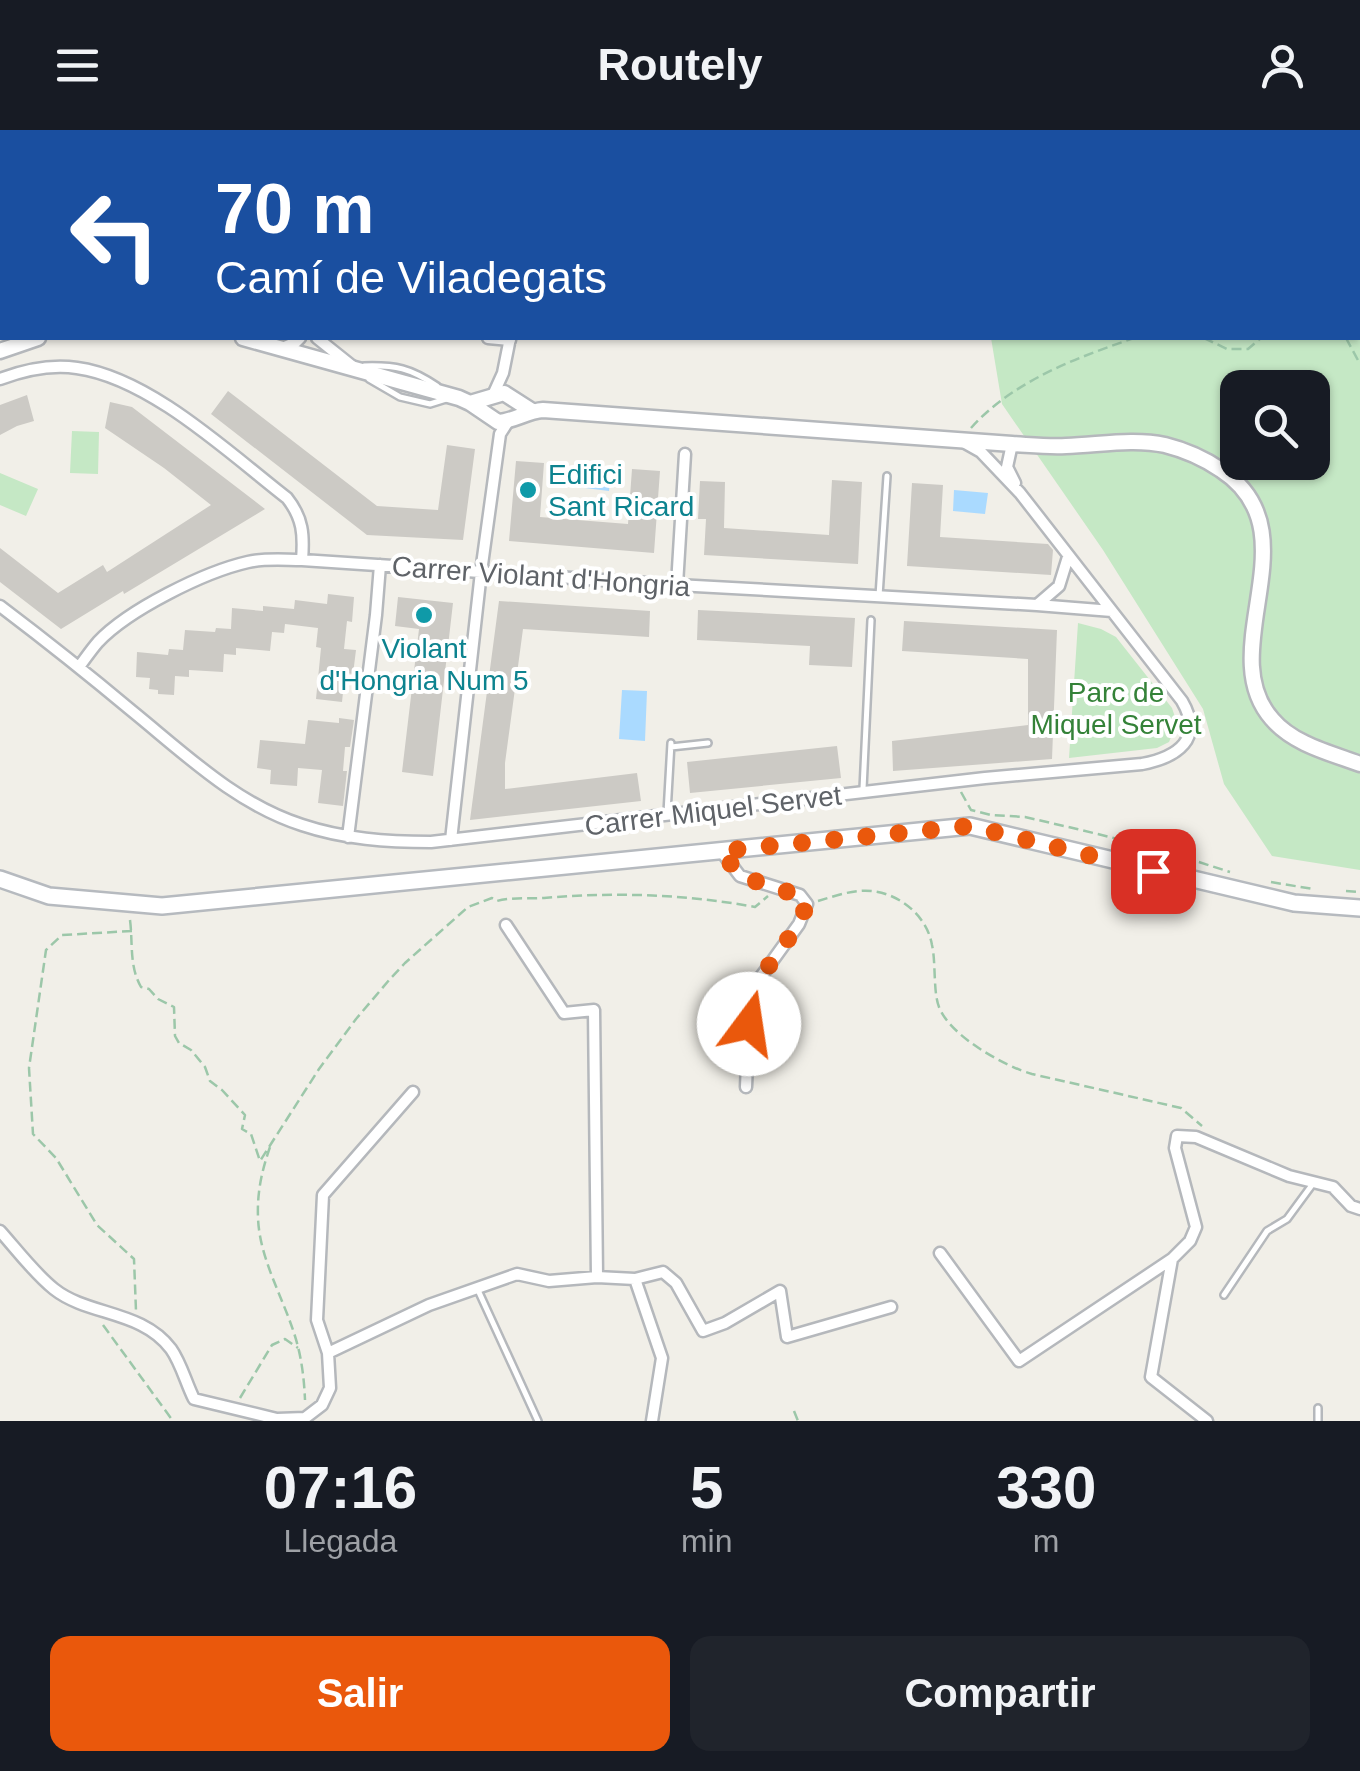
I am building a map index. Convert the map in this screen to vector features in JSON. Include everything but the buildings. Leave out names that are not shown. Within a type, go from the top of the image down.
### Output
[{"type":"main road","points":[[0,879],[48,896],[162,906],[970,826],[1294,904],[1360,908]]},
{"type":"street","points":[[0,351],[32,340]]},
{"type":"street","points":[[319,340],[346,365]]},
{"type":"street","points":[[501,422],[487,407],[501,396],[510,340]]},
{"type":"street","points":[[283,343],[470,402],[501,422]]},
{"type":"street","points":[[0,379],[38,369],[73,367],[128,383],[191,424],[286,498],[295,508],[304,533],[302,560]]},
{"type":"street","points":[[470,402],[501,396],[532,410],[960,441],[1066,446],[1127,442],[1174,448],[1226,473],[1258,512],[1262,562],[1252,670],[1256,692],[1267,713],[1288,734],[1360,764]]},
{"type":"street","points":[[451,840],[480,572],[501,422],[516,408],[501,396]]},
{"type":"street","points":[[501,422],[532,410]]},
{"type":"street","name":"Carrer Miquel Servet","points":[[0,606],[246,800],[300,825],[348,837],[390,842],[451,840],[957,781],[1142,764],[1164,760],[1184,747],[1189,713],[1182,701],[1020,493],[981,452],[960,441]]},
{"type":"street","name":"Carrer Miquel Servet","points":[[1012,444],[1007,467],[1020,493]]},
{"type":"street","points":[[677,585],[685,454]]},
{"type":"street","points":[[1037,605],[1059,586],[1068,557]]},
{"type":"street","name":"Carrer Violant d'Hongria","points":[[78,666],[100,640],[137,612],[180,587],[248,562],[302,560],[1112,612]]},
{"type":"street","points":[[348,837],[380,565]]},
{"type":"street","points":[[721,851],[740,876],[800,896],[807,904],[799,924],[750,992],[746,1087]]},
{"type":"street","points":[[506,925],[564,1013],[594,1010],[596,1276]]},
{"type":"street","points":[[0,1231],[55,1290],[136,1322],[161,1338],[174,1352],[194,1399],[277,1419],[305,1418],[322,1404],[330,1388],[328,1353],[318,1320],[323,1194],[413,1092]]},
{"type":"street","points":[[940,1253],[1018,1361],[1172,1260],[1190,1241],[1196,1228],[1175,1148],[1177,1136],[1196,1137],[1290,1176],[1333,1187],[1360,1209]]},
{"type":"street","points":[[1172,1260],[1152,1378],[1207,1421]]},
{"type":"street","points":[[328,1353],[429,1305],[517,1274],[549,1281],[596,1276],[635,1279],[664,1272],[676,1283],[703,1330],[724,1323],[780,1291],[787,1337],[891,1308]]},
{"type":"street","points":[[635,1279],[662,1358],[652,1421]]},
{"type":"lane","points":[[879,596],[887,476]]},
{"type":"lane","points":[[863,792],[871,620]]},
{"type":"lane","points":[[666,816],[671,745],[708,744]]},
{"type":"lane","points":[[1224,1295],[1267,1231],[1287,1218],[1314,1182]]},
{"type":"lane","points":[[476,1288],[538,1421]]},
{"type":"lane","points":[[1318,1408],[1318,1421]]},
{"type":"path","points":[[960,441],[984,414],[1046,372],[1129,340]]},
{"type":"path","points":[[1208,340],[1226,349],[1248,349],[1259,340]]},
{"type":"path","points":[[1347,340],[1360,364]]},
{"type":"path","points":[[957,781],[972,810],[1077,829],[1234,873]]},
{"type":"path","points":[[1262,881],[1318,890]]},
{"type":"path","points":[[129,903],[137,980],[141,987],[174,1007],[174,1036],[205,1067],[210,1081],[245,1115],[242,1129],[251,1134],[260,1161],[356,1019],[405,962],[468,906],[492,898],[497,901],[637,893],[755,907],[778,888]]},
{"type":"path","points":[[807,904],[847,892],[873,891],[902,901],[914,911],[932,942],[939,1007],[954,1028],[989,1056],[1032,1074],[1181,1108],[1220,1147]]},
{"type":"path","points":[[1344,891],[1360,892]]},
{"type":"path","points":[[132,931],[62,935],[46,950],[29,1068],[33,1134],[56,1158],[98,1225],[134,1259],[136,1322]]},
{"type":"path","points":[[272,1141],[259,1181],[258,1220],[264,1252],[304,1373],[305,1418]]},
{"type":"path","points":[[87,1304],[173,1421]]},
{"type":"path","points":[[231,1410],[272,1346],[286,1339],[298,1349]]},
{"type":"path","points":[[794,1411],[798,1421]]},
{"type":"green space","points":[[991,340],[1360,340],[1360,870],[1272,856],[1224,784],[1203,709],[1103,550],[1002,404]]},
{"type":"green space","points":[[72,431],[99,432],[98,474],[70,473]]},
{"type":"green space","points":[[0,473],[38,489],[26,516],[0,505]]},
{"type":"green space","name":"Parc de Miquel Servet","points":[[1078,623],[1116,637],[1172,708],[1177,723],[1169,742],[1157,748],[1069,758]]},
{"type":"water","points":[[579,468],[611,471],[609,491],[577,487]]},
{"type":"water","points":[[954,490],[988,493],[985,514],[953,511]]},
{"type":"water","points":[[622,690],[647,691],[645,741],[619,739]]},
{"type":"place","name":"Edifici Sant Ricard","points":[[528,490]]},
{"type":"place","name":"Violant d'Hongria Num 5","points":[[424,615]]},
{"type":"route","points":[[749,1024],[750,992],[799,924],[807,904],[800,896],[740,876],[721,851],[970,826],[1153,871]]}]
